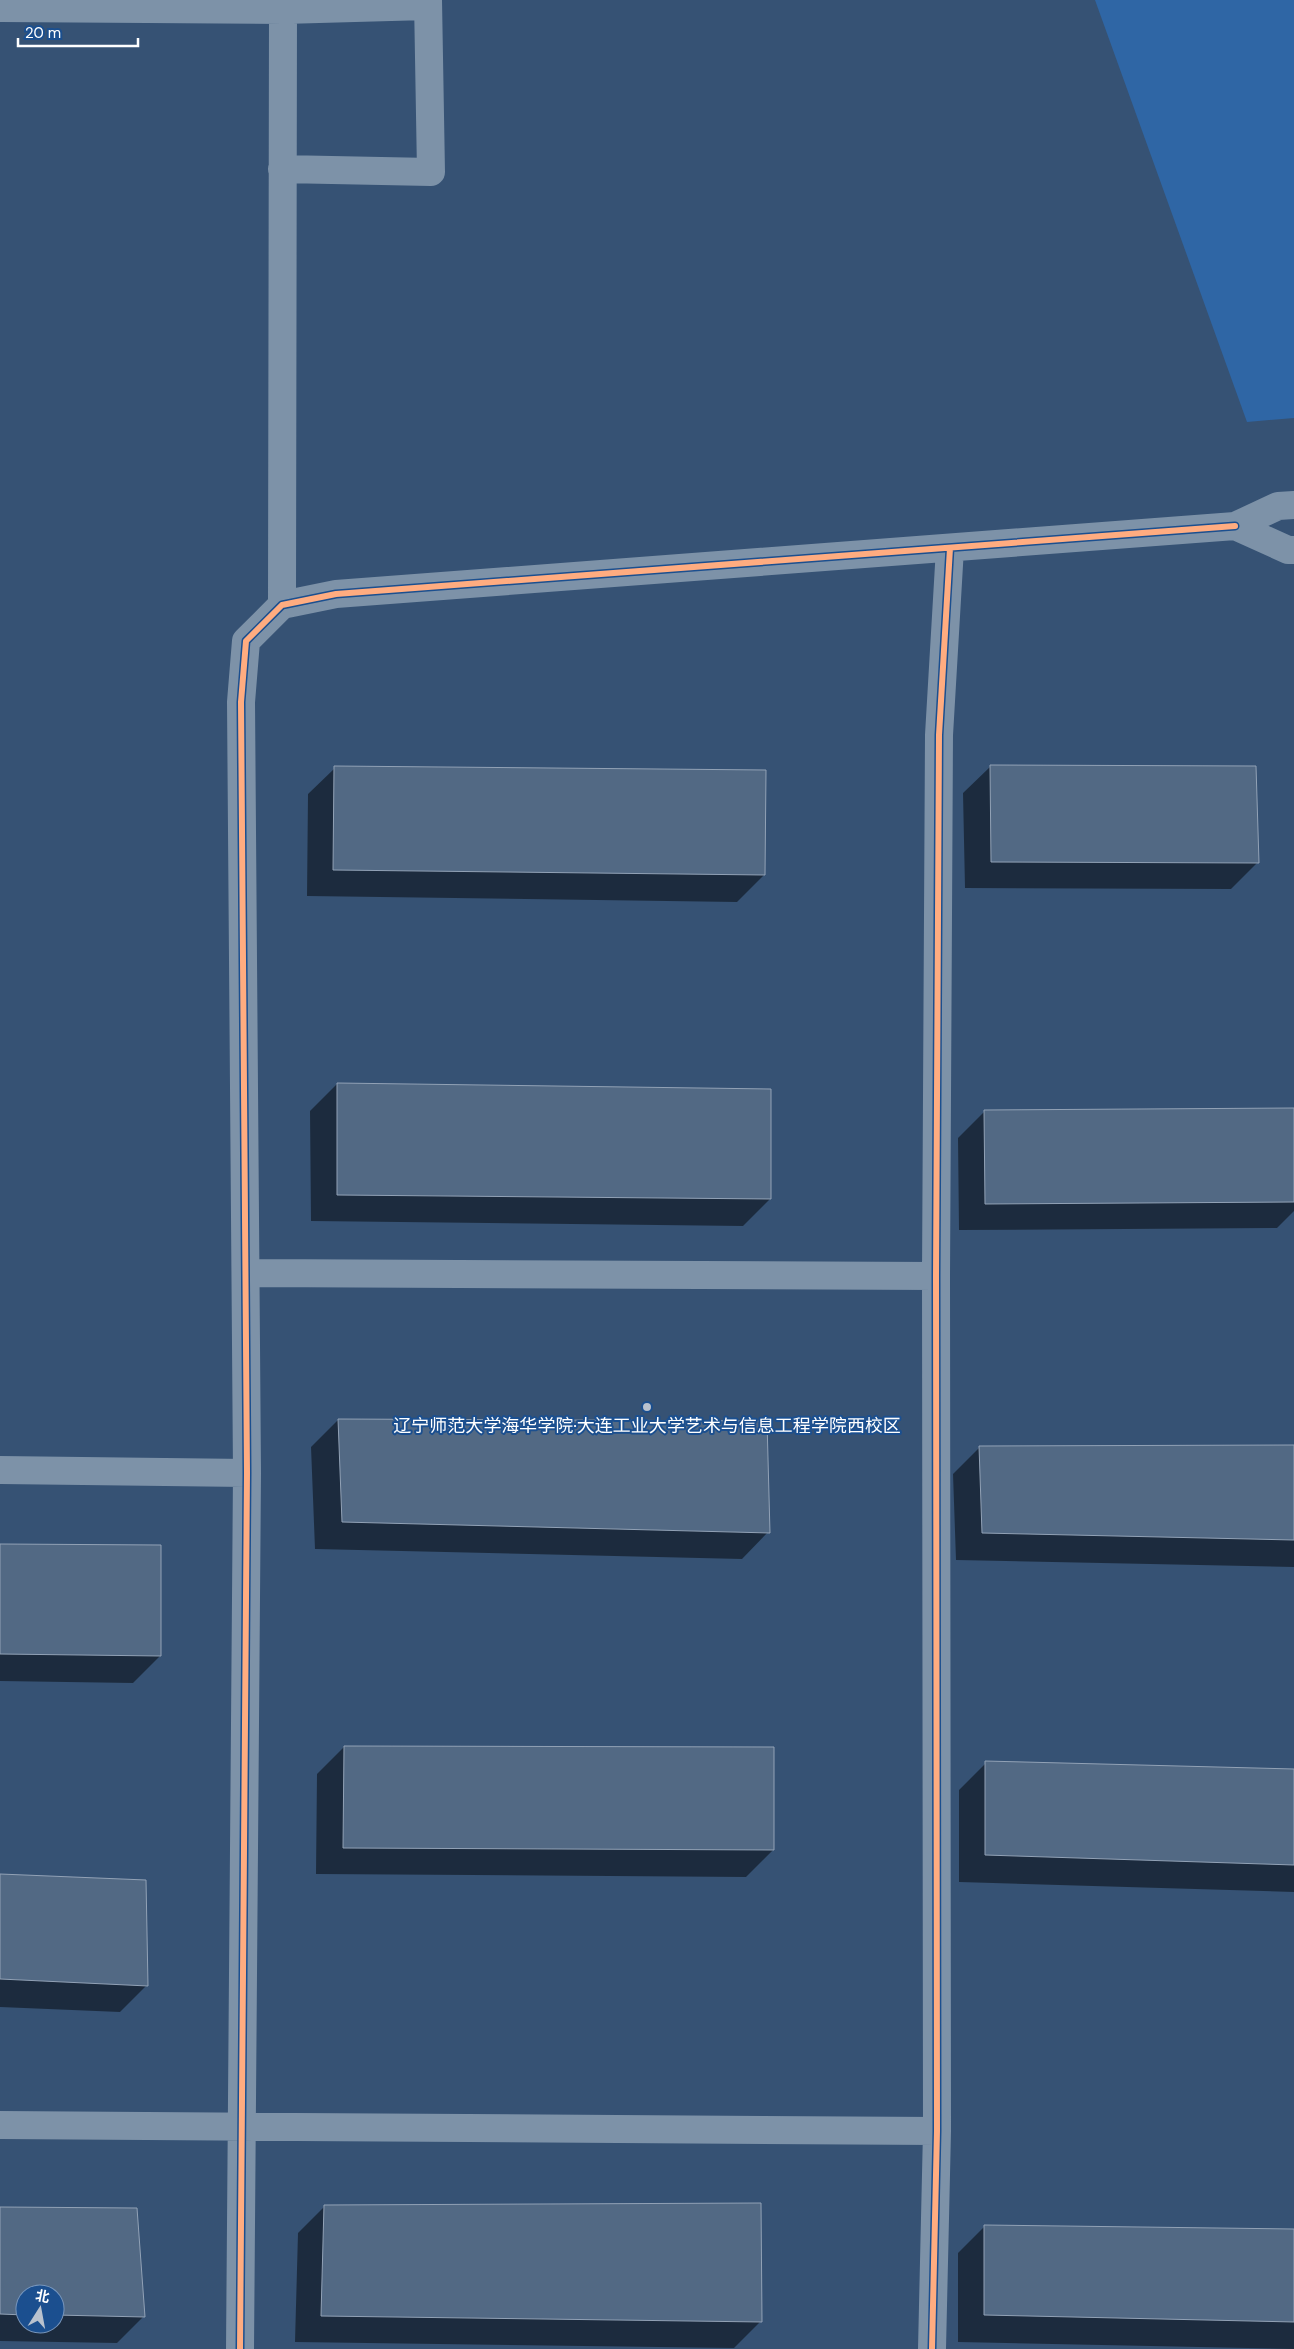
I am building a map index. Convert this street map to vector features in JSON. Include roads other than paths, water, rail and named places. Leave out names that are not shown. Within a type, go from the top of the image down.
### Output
[{"type":"street","points":[[0,8],[283,10],[428,3],[431,172],[282,169]]},
{"type":"street","points":[[282,605],[283,10]]},
{"type":"street","points":[[240,2349],[247,1473],[241,702],[246,640],[282,605],[336,594],[1235,526],[1278,506],[1294,504]]},
{"type":"street","points":[[1235,526],[1288,550],[1294,550]]},
{"type":"street","points":[[932,2349],[937,2131],[936,1276],[939,735],[950,548]]},
{"type":"street","points":[[246,1273],[936,1276]]},
{"type":"street","points":[[0,1470],[247,1473]]},
{"type":"street","points":[[0,2125],[937,2131]]},
{"type":"place","name":"辽宁师范大学海华学院·大连工业大学艺术与信息工程学院西校区","points":[[647,1407]]}]
